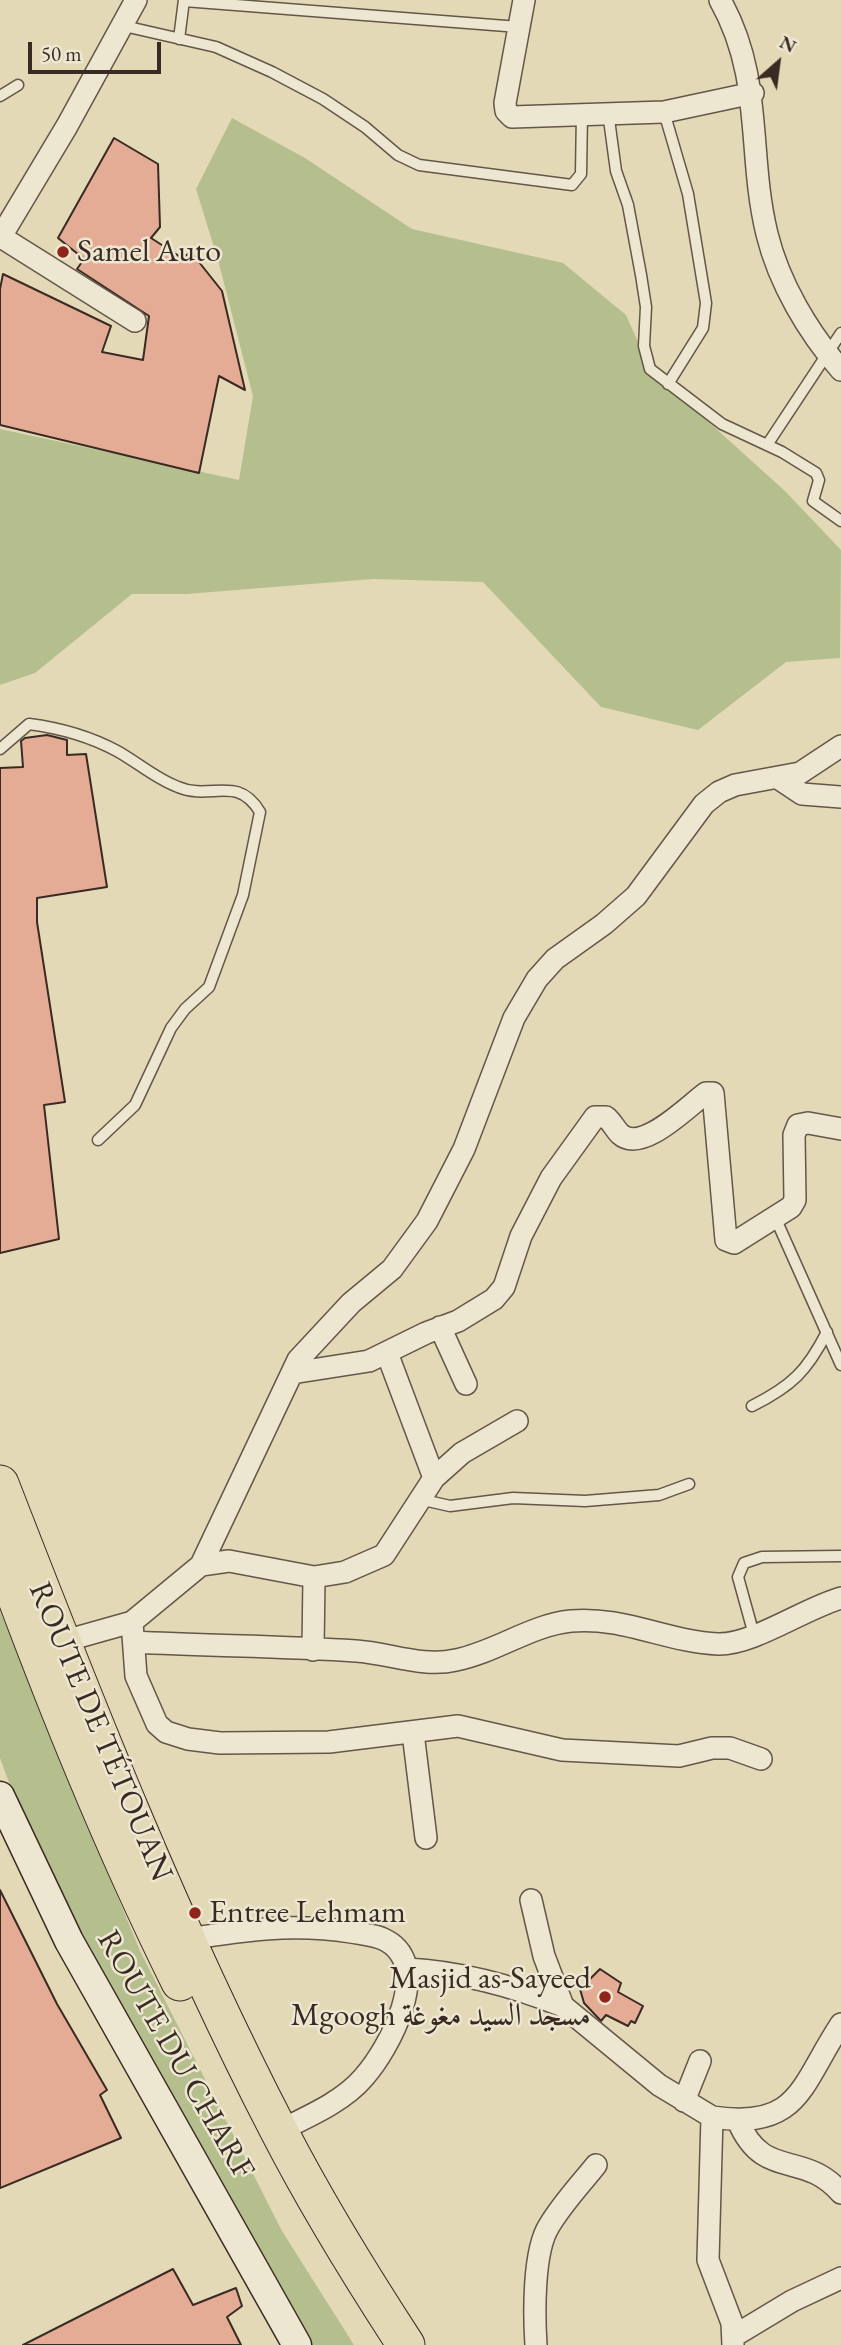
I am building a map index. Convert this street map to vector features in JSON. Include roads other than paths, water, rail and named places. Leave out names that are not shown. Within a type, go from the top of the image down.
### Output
[{"type":"highway","name":"ROUTE DE TÉTOUAN","points":[[0,1485],[61,1642],[187,1939],[279,2131],[319,2204],[407,2345]]},
{"type":"highway","name":"ROUTE DE TÉTOUAN","points":[[0,1554],[131,1883],[243,2112],[299,2212],[382,2345]]},
{"type":"street","points":[[135,321],[0,237],[124,26],[136,0]]},
{"type":"street","points":[[524,0],[506,111],[512,117],[664,112],[753,93]]},
{"type":"street","points":[[720,0],[744,51],[753,93],[753,128],[767,234],[775,262],[792,296],[834,362]]},
{"type":"street","points":[[761,1759],[730,1748],[712,1748],[679,1756],[562,1751],[458,1726],[329,1742],[220,1743],[179,1737],[158,1724],[136,1676],[133,1632],[201,1565],[298,1360],[328,1327],[392,1269],[427,1222],[464,1149],[514,1018],[537,979],[555,959],[604,924],[636,896],[704,804],[735,785],[800,773],[841,746]]},
{"type":"street","points":[[778,778],[802,793],[841,797]]},
{"type":"street","points":[[292,1373],[369,1362],[481,1308],[504,1287],[521,1236],[551,1178],[595,1117],[606,1116],[621,1135],[633,1140],[649,1136],[706,1093],[713,1093],[726,1240],[739,1242],[774,1215],[791,1207],[795,1200],[794,1135],[798,1125],[808,1122],[841,1129]]},
{"type":"street","points":[[440,1327],[466,1384]]},
{"type":"street","points":[[387,1353],[434,1478]]},
{"type":"street","points":[[201,1565],[229,1561],[314,1577],[345,1572],[384,1555],[434,1478],[462,1453],[517,1421]]},
{"type":"street","points":[[313,1650],[314,1577]]},
{"type":"street","points":[[61,1642],[133,1632],[313,1650],[358,1651],[420,1661],[456,1661],[556,1623],[583,1620],[629,1625],[720,1644],[754,1635],[841,1598]]},
{"type":"street","points":[[413,1733],[426,1838]]},
{"type":"street","name":"ROUTE DU CHARF","points":[[0,1796],[69,1941],[298,2345]]},
{"type":"street","points":[[531,1900],[544,1956],[563,2006]]},
{"type":"street","points":[[187,1939],[257,1928],[307,1926],[386,1940],[402,1954],[408,1969],[407,1987],[394,2030],[363,2079],[319,2112],[279,2131]]},
{"type":"street","points":[[408,1969],[443,1971],[475,1978],[563,2006],[659,2085],[712,2117],[738,2121],[765,2119],[781,2110],[800,2092],[841,2024]]},
{"type":"street","points":[[684,2101],[700,2061]]},
{"type":"street","points":[[712,2117],[708,2260],[727,2307],[733,2341],[792,2301],[841,2278]]},
{"type":"street","points":[[738,2121],[747,2140],[760,2154],[781,2164],[792,2164],[817,2172],[841,2193]]},
{"type":"street","points":[[536,2345],[534,2311],[540,2246],[549,2225],[596,2165]]},
{"type":"lane","points":[[179,39],[184,0],[519,27]]},
{"type":"lane","points":[[124,26],[216,47],[272,72],[341,111],[398,155],[431,167],[572,185],[581,174],[582,113]]},
{"type":"lane","points":[[0,96],[18,85]]},
{"type":"lane","points":[[608,112],[616,171],[628,205],[646,307],[646,360],[650,369],[722,424],[767,445],[816,473],[819,480],[813,501],[841,521]]},
{"type":"lane","points":[[664,112],[688,194],[706,303],[703,328],[668,384]]},
{"type":"lane","points":[[767,445],[834,362],[841,333]]},
{"type":"lane","points":[[0,749],[29,724],[64,728],[114,750],[178,788],[239,791],[251,797],[260,812],[243,895],[209,987],[184,1009],[171,1027],[135,1105],[98,1140]]},
{"type":"lane","points":[[774,1215],[841,1365]]},
{"type":"lane","points":[[752,1406],[790,1385],[808,1366],[827,1332]]},
{"type":"lane","points":[[419,1499],[450,1506],[513,1498],[585,1501],[659,1495],[690,1484]]},
{"type":"lane","points":[[754,1635],[738,1577],[744,1563],[762,1557],[841,1556]]},
{"type":"place","name":"Samel Auto","points":[[63,252]]},
{"type":"place","name":"Entree Lehmam","points":[[195,1913]]},
{"type":"place","name":"Masjid as-Sayeed Mgoogh مسجد السيد مغوغة","points":[[605,1997]]}]
